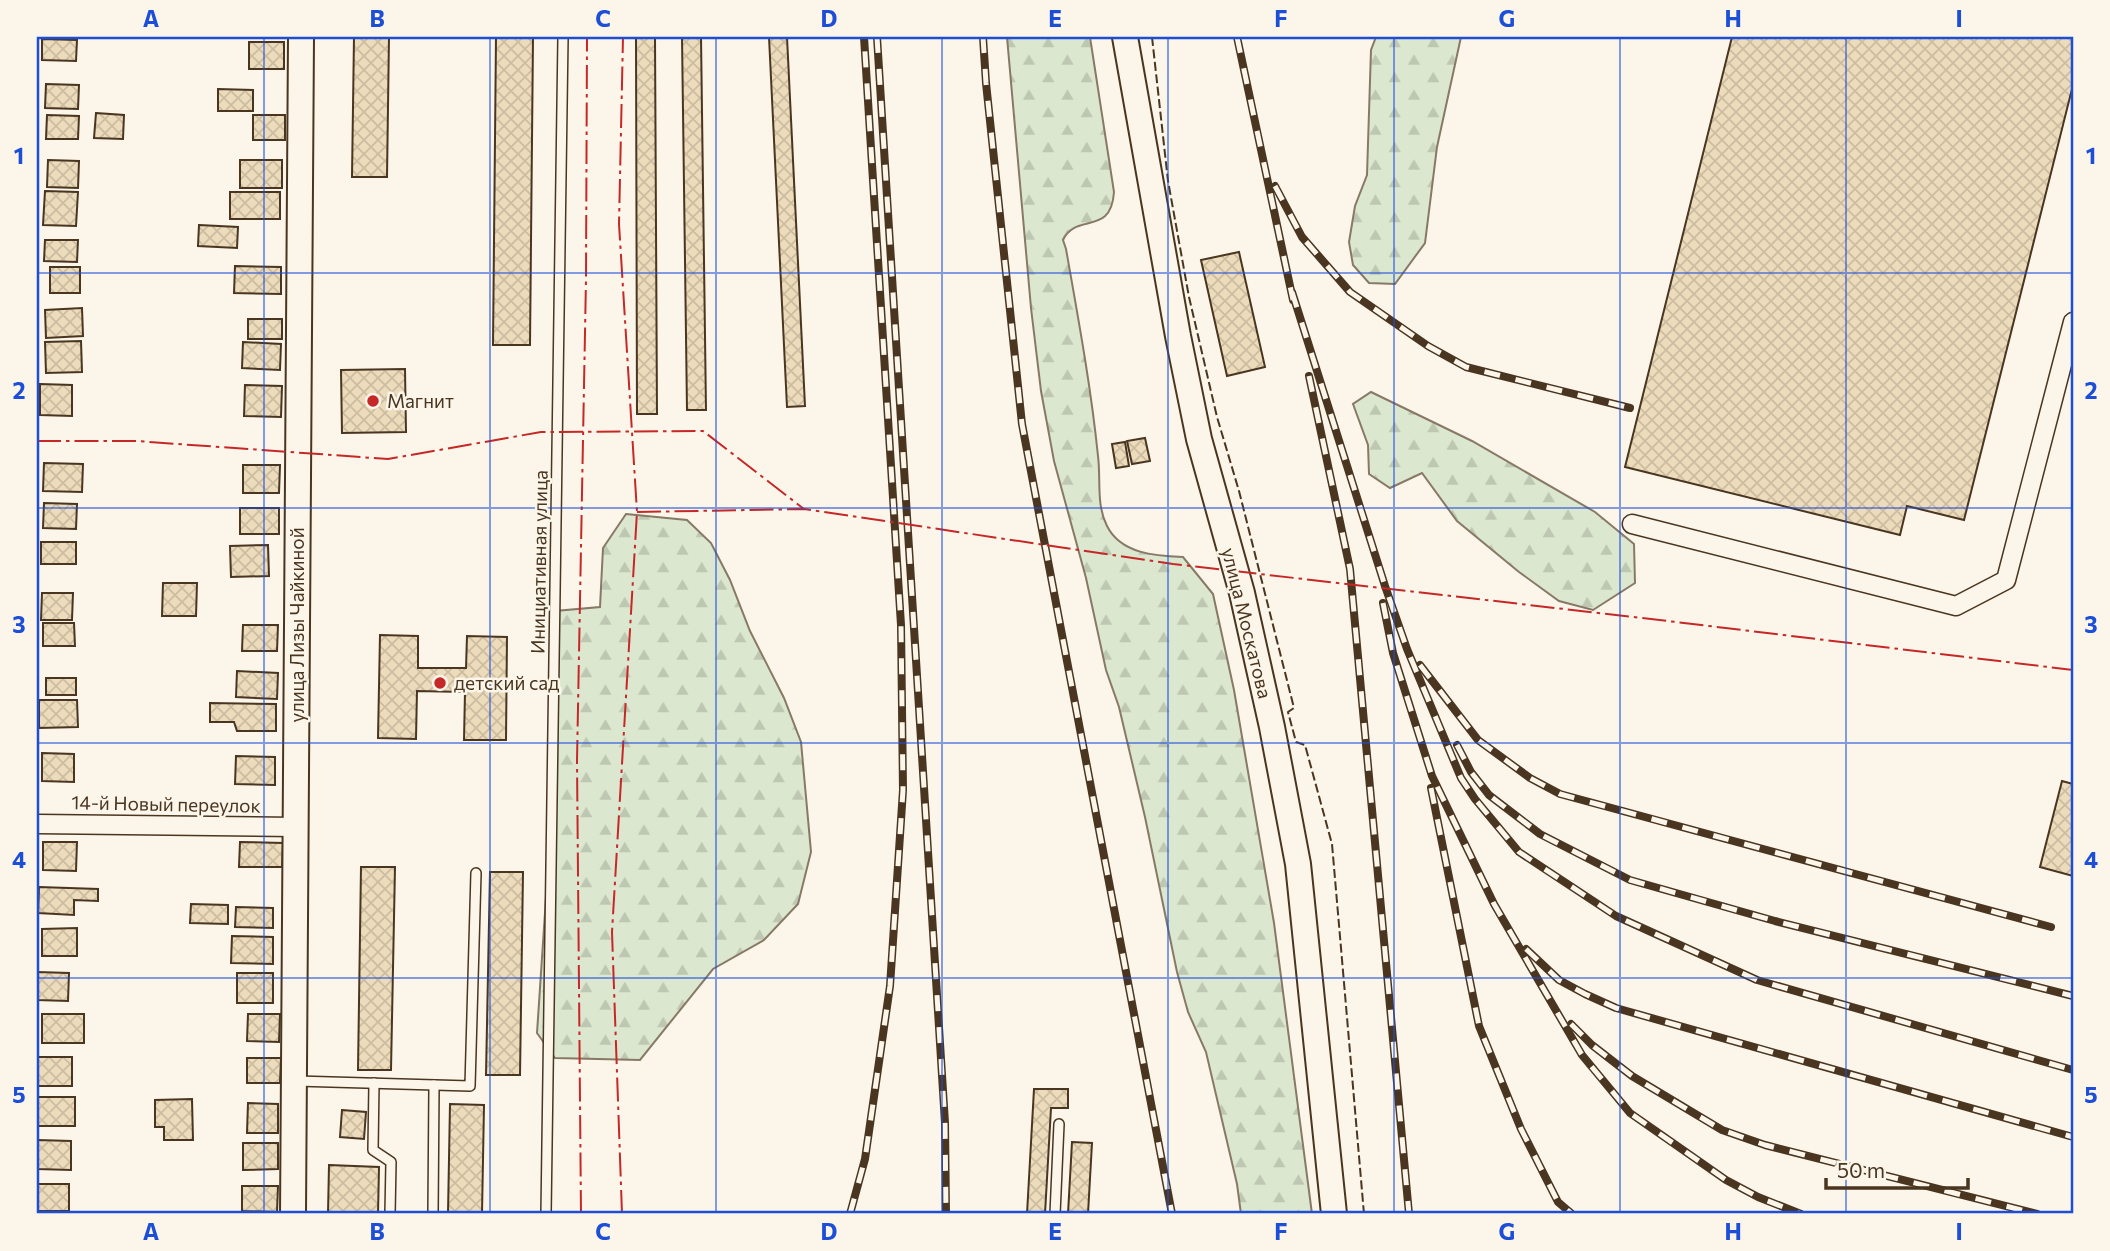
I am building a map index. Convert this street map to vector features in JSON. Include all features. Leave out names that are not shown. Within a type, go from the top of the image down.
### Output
[{"type":"main road","name":"улица Лизы Чайкиной","points":[[293,1214],[301,37]]},
{"type":"main road","name":"улица Москатова","points":[[1125,37],[1199,439],[1251,633],[1298,864],[1334,1214]]},
{"type":"street","points":[[1632,524],[1956,606],[2006,580],[2073,322]]},
{"type":"street","name":"14-й Новый переулок","points":[[37,824],[295,827]]},
{"type":"lane","name":"Инициативная улица","points":[[546,1214],[563,37]]},
{"type":"lane","points":[[295,1081],[470,1086],[476,873]]},
{"type":"lane","points":[[374,1083],[373,1150],[391,1162],[390,1214]]},
{"type":"lane","points":[[433,1214],[434,1085]]},
{"type":"lane","points":[[1055,1214],[1059,1124]]},
{"type":"green space","points":[[1007,37],[1090,37],[1114,192],[1107,215],[1100,220],[1076,227],[1063,240],[1092,404],[1101,509],[1107,526],[1121,543],[1140,552],[1183,557],[1213,594],[1234,690],[1274,923],[1312,1214],[1241,1214],[1237,1184],[1206,1052],[1188,1012],[1177,972],[1145,817],[1054,461],[1041,391]]},
{"type":"green space","points":[[1376,37],[1461,37],[1437,147],[1425,243],[1395,284],[1369,283],[1353,265],[1349,242],[1355,206],[1367,175],[1371,50]]},
{"type":"green space","points":[[1371,392],[1472,441],[1595,512],[1634,544],[1635,583],[1593,610],[1559,601],[1457,521],[1422,473],[1390,488],[1369,474],[1368,445],[1353,404]]},
{"type":"green space","points":[[626,514],[687,520],[711,543],[730,580],[750,631],[784,698],[801,742],[811,852],[798,904],[764,940],[713,969],[640,1060],[555,1058],[537,1033],[552,807],[555,611],[600,607],[603,548]]},
{"type":"building","points":[[354,37],[389,37],[387,177],[352,177]]},
{"type":"building","points":[[496,37],[533,37],[530,345],[493,345]]},
{"type":"building","points":[[636,37],[655,37],[657,414],[637,414]]},
{"type":"building","points":[[682,37],[701,37],[706,410],[687,410]]},
{"type":"building","points":[[769,37],[787,37],[805,406],[787,407]]},
{"type":"building","points":[[1732,37],[2073,37],[2073,85],[1964,520],[1907,506],[1900,535],[1625,467]]},
{"type":"building","points":[[42,39],[77,40],[76,61],[42,60]]},
{"type":"building","points":[[249,42],[284,42],[284,69],[249,69]]},
{"type":"building","points":[[46,84],[79,85],[78,109],[45,108]]},
{"type":"building","points":[[218,89],[253,90],[253,111],[218,111]]},
{"type":"building","points":[[96,113],[124,115],[123,139],[94,138]]},
{"type":"building","points":[[47,115],[79,116],[78,139],[46,139]]},
{"type":"building","points":[[253,115],[285,115],[285,140],[253,140]]},
{"type":"building","points":[[48,160],[79,161],[78,188],[47,187]]},
{"type":"building","points":[[240,160],[282,160],[282,188],[240,188]]},
{"type":"building","points":[[45,191],[78,192],[76,226],[43,225]]},
{"type":"building","points":[[230,192],[280,192],[280,219],[230,219]]},
{"type":"building","points":[[199,225],[238,227],[237,248],[198,246]]},
{"type":"building","points":[[45,240],[78,240],[77,262],[44,261]]},
{"type":"building","points":[[1239,252],[1265,367],[1227,376],[1201,260]]},
{"type":"building","points":[[235,266],[281,267],[281,294],[234,293]]},
{"type":"building","points":[[50,267],[80,267],[80,293],[50,293]]},
{"type":"building","points":[[82,308],[83,336],[46,338],[45,310]]},
{"type":"building","points":[[248,319],[282,319],[282,339],[248,339]]},
{"type":"building","points":[[81,341],[82,372],[46,373],[45,342]]},
{"type":"building","points":[[243,342],[281,344],[280,370],[242,368]]},
{"type":"building","name":"Магнит","points":[[405,369],[406,432],[342,433],[341,370]]},
{"type":"building","points":[[40,384],[72,385],[72,416],[40,415]]},
{"type":"building","points":[[245,385],[282,386],[281,417],[244,416]]},
{"type":"building","points":[[1145,438],[1150,461],[1132,464],[1127,441]]},
{"type":"building","points":[[1125,442],[1129,466],[1116,468],[1112,444]]},
{"type":"building","points":[[44,463],[83,464],[82,492],[43,491]]},
{"type":"building","points":[[243,465],[280,465],[279,493],[243,493]]},
{"type":"building","points":[[44,503],[77,504],[76,529],[43,528]]},
{"type":"building","points":[[240,508],[279,508],[279,534],[240,534]]},
{"type":"building","points":[[41,542],[76,542],[76,564],[41,564]]},
{"type":"building","points":[[268,545],[269,576],[231,577],[230,546]]},
{"type":"building","points":[[163,583],[197,583],[196,616],[162,616]]},
{"type":"building","points":[[42,593],[73,593],[72,620],[41,620]]},
{"type":"building","points":[[43,623],[74,623],[75,646],[43,646]]},
{"type":"building","points":[[243,625],[278,625],[277,651],[242,651]]},
{"type":"building","points":[[380,635],[418,636],[418,668],[466,668],[467,636],[507,637],[506,740],[464,740],[465,692],[417,691],[416,739],[378,738]]},
{"type":"building","points":[[237,671],[278,673],[277,699],[236,697]]},
{"type":"building","points":[[46,678],[76,678],[76,695],[46,695]]},
{"type":"building","points":[[39,700],[77,700],[78,727],[39,728]]},
{"type":"building","points":[[210,703],[276,704],[276,731],[237,731],[234,722],[210,722]]},
{"type":"building","points":[[42,753],[74,754],[74,782],[42,781]]},
{"type":"building","points":[[236,756],[275,757],[275,785],[235,784]]},
{"type":"building","points":[[2062,781],[2073,784],[2073,876],[2040,867]]},
{"type":"building","points":[[43,842],[77,842],[76,871],[43,870]]},
{"type":"building","points":[[240,842],[283,843],[282,867],[239,867]]},
{"type":"building","points":[[361,867],[395,867],[391,1070],[358,1070]]},
{"type":"building","points":[[490,872],[523,872],[520,1075],[486,1075]]},
{"type":"building","points":[[39,887],[98,889],[98,901],[74,900],[74,915],[38,913]]},
{"type":"building","points":[[191,904],[228,905],[228,924],[190,923]]},
{"type":"building","points":[[236,907],[273,908],[273,928],[235,927]]},
{"type":"building","points":[[77,928],[77,956],[42,956],[42,929]]},
{"type":"building","points":[[232,936],[273,937],[273,964],[231,963]]},
{"type":"building","points":[[37,972],[69,973],[68,1001],[37,1000]]},
{"type":"building","points":[[237,973],[273,973],[273,1003],[237,1003]]},
{"type":"building","points":[[42,1014],[84,1014],[84,1043],[42,1043]]},
{"type":"building","points":[[248,1014],[280,1014],[279,1042],[247,1041]]},
{"type":"building","points":[[37,1057],[72,1057],[72,1086],[37,1086]]},
{"type":"building","points":[[247,1058],[281,1058],[280,1083],[247,1083]]},
{"type":"building","points":[[1034,1089],[1068,1089],[1068,1108],[1051,1108],[1045,1214],[1027,1214]]},
{"type":"building","points":[[37,1097],[75,1097],[75,1126],[37,1126]]},
{"type":"building","points":[[192,1099],[193,1140],[164,1140],[164,1127],[155,1127],[155,1100]]},
{"type":"building","points":[[248,1103],[278,1104],[278,1133],[247,1133]]},
{"type":"building","points":[[450,1104],[484,1105],[482,1214],[448,1214]]},
{"type":"building","points":[[342,1110],[366,1112],[364,1139],[340,1137]]},
{"type":"building","points":[[37,1140],[71,1141],[71,1170],[37,1169]]},
{"type":"building","points":[[1072,1142],[1092,1143],[1088,1214],[1068,1214]]},
{"type":"building","points":[[243,1143],[278,1143],[278,1169],[243,1170]]},
{"type":"building","points":[[329,1165],[379,1167],[378,1214],[328,1214]]},
{"type":"building","points":[[37,1184],[69,1184],[69,1211],[37,1211]]},
{"type":"building","points":[[242,1186],[278,1186],[277,1212],[242,1211]]},
{"type":"railway","points":[[850,1214],[865,1159],[890,986],[903,790],[901,625],[864,37]]},
{"type":"railway","points":[[877,37],[945,1123],[946,1214]]},
{"type":"railway","points":[[983,37],[1022,424],[1172,1214]]},
{"type":"railway","points":[[1237,37],[1293,300]]},
{"type":"railway","points":[[1275,186],[1302,237],[1350,292],[1428,346],[1466,367],[1630,408]]},
{"type":"railway","points":[[1292,292],[1407,649],[1461,778],[1519,852],[1616,916],[1757,980],[2073,1070]]},
{"type":"railway","points":[[1309,376],[1350,569],[1409,1214]]},
{"type":"railway","points":[[1383,603],[1393,653],[1432,776],[1494,904],[1582,1055],[1630,1113],[1726,1180],[1758,1197],[1801,1214]]},
{"type":"railway","points":[[1420,665],[1478,740],[1530,778],[1560,794],[2051,927]]},
{"type":"railway","points":[[1457,745],[1471,772],[1489,795],[1540,834],[1630,880],[1775,921],[2073,996]]},
{"type":"railway","points":[[1431,788],[1479,1026],[1521,1129],[1558,1202],[1572,1214]]},
{"type":"railway","points":[[1526,949],[1559,980],[1616,1008],[2073,1137]]},
{"type":"railway","points":[[1571,1024],[1592,1045],[1632,1076],[1722,1130],[1765,1145],[2037,1214]]},
{"type":"fence","points":[[1152,37],[1168,181],[1189,297],[1217,417],[1239,491],[1294,708],[1288,712],[1296,742],[1305,745],[1332,844],[1364,1214]]},
{"type":"power","points":[[581,1214],[577,761],[586,279],[587,37]]},
{"type":"power","points":[[622,1214],[612,932],[637,512],[619,224],[623,37]]},
{"type":"power","points":[[37,441],[136,441],[388,459],[541,432],[703,431],[804,509]]},
{"type":"power","points":[[637,512],[804,509],[1173,564],[2073,670]]},
{"type":"place","name":"Магнит","points":[[373,401]]},
{"type":"place","name":"детский сад","points":[[440,683]]}]
